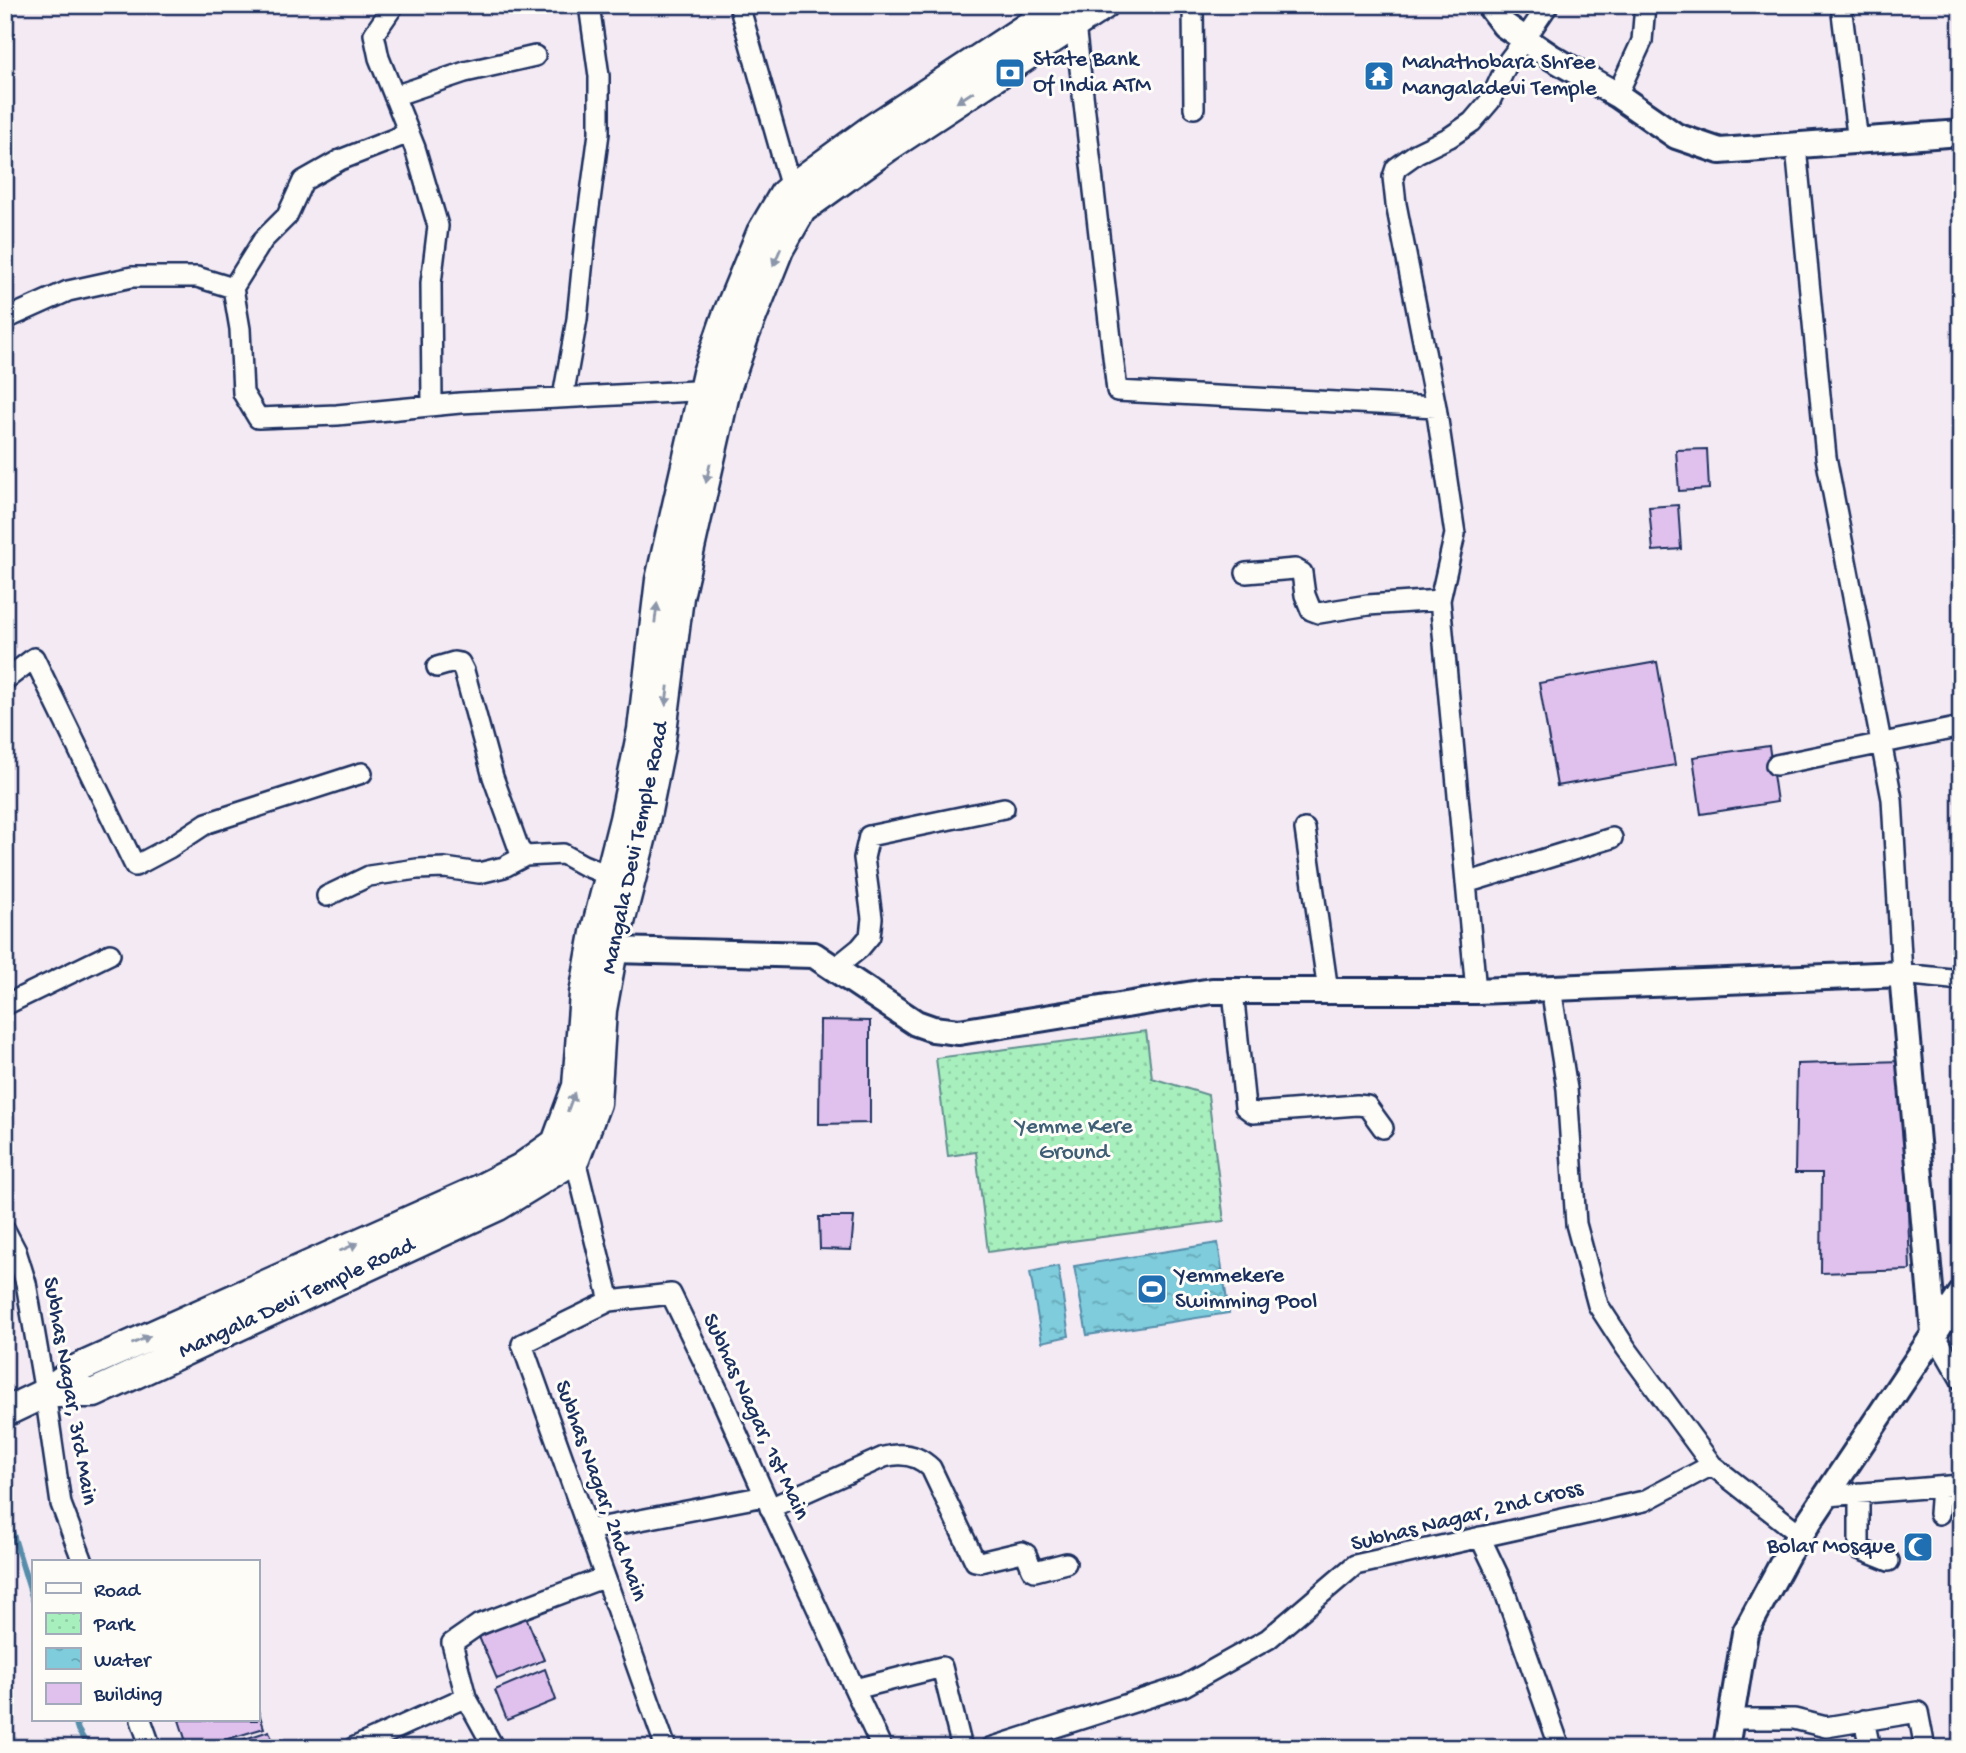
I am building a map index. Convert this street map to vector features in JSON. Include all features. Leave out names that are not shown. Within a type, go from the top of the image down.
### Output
[{"type":"main road","name":"Mangala Devi Temple Road","points":[[5,1412],[46,1393],[94,1393],[498,1206],[566,1151],[596,1102],[603,1010],[602,950],[608,875],[624,819],[642,730],[660,580],[715,390],[745,334],[797,198],[888,148],[1068,15],[1104,5]]},
{"type":"main road","name":"Mangala Devi Temple Road","points":[[602,950],[642,836],[660,747],[679,597],[715,390]]},
{"type":"street","points":[[394,5],[374,34],[379,58],[409,133],[438,226],[431,283],[432,405]]},
{"type":"street","points":[[563,397],[577,319],[599,133],[599,76],[589,5]]},
{"type":"street","points":[[739,5],[797,198]]},
{"type":"street","points":[[1193,5],[1194,107]]},
{"type":"street","points":[[1489,5],[1504,25],[1551,57],[1617,95],[1676,136],[1720,151],[1961,133]]},
{"type":"street","points":[[1476,991],[1440,600],[1455,534],[1436,407],[1393,177],[1396,168],[1417,153],[1450,137],[1472,122],[1490,101],[1509,60],[1548,5]]},
{"type":"street","points":[[1617,95],[1642,41],[1645,5]]},
{"type":"street","points":[[1841,5],[1858,142]]},
{"type":"street","points":[[1068,15],[1117,391],[1436,407]]},
{"type":"street","points":[[394,96],[465,72],[535,56]]},
{"type":"street","points":[[409,133],[340,160],[303,181],[287,216],[263,240],[233,288],[240,329],[243,393],[258,418],[337,415],[432,405],[715,390]]},
{"type":"street","points":[[1796,147],[1826,457],[1892,799],[1902,974],[1934,1333],[1961,1380]]},
{"type":"street","points":[[7,316],[68,290],[132,277],[197,277],[233,288]]},
{"type":"street","points":[[1246,573],[1295,569],[1302,573],[1305,595],[1311,610],[1319,613],[1368,605],[1440,600]]},
{"type":"street","points":[[5,680],[34,657],[135,866],[207,823],[362,773]]},
{"type":"street","points":[[437,667],[454,662],[460,663],[464,671],[493,777],[519,849],[525,856]]},
{"type":"street","points":[[1776,765],[1961,727]]},
{"type":"street","points":[[834,969],[870,936],[872,918],[864,858],[869,836],[1004,808]]},
{"type":"street","points":[[1306,829],[1328,991]]},
{"type":"street","points":[[1466,883],[1612,838]]},
{"type":"street","points":[[327,896],[369,876],[445,867],[479,873],[504,867],[525,856],[563,853],[608,875]]},
{"type":"street","points":[[602,950],[814,955],[916,1023],[933,1029],[959,1032],[1212,991],[1476,991],[1902,974],[1961,980]]},
{"type":"street","points":[[5,1006],[110,954]]},
{"type":"street","points":[[1551,988],[1567,1089],[1576,1224],[1598,1305],[1626,1348],[1712,1465],[1801,1535]]},
{"type":"street","points":[[1233,991],[1245,1107],[1253,1114],[1367,1106],[1382,1128]]},
{"type":"street","points":[[566,1151],[610,1301]]},
{"type":"street","name":"Subhas Nagar, 3rd Main","points":[[5,1230],[16,1251],[26,1283],[46,1393],[61,1504],[81,1560]]},
{"type":"street","name":"Subhas Nagar, 1st Main","points":[[610,1301],[671,1294],[882,1748]]},
{"type":"street","points":[[1726,1748],[1745,1633],[1788,1553],[1961,1294]]},
{"type":"street","name":"Subhas Nagar, 2nd Main","points":[[610,1301],[522,1344],[666,1748]]},
{"type":"street","points":[[588,1530],[767,1502],[884,1457],[900,1454],[922,1460],[931,1468],[975,1561],[1022,1552],[1026,1554],[1031,1569],[1035,1571],[1066,1563]]},
{"type":"street","name":"Subhas Nagar, 2nd Cross","points":[[990,1748],[1184,1686],[1268,1639],[1355,1565],[1644,1501],[1712,1465]]},
{"type":"street","points":[[1826,1496],[1951,1486],[1940,1514]]},
{"type":"street","points":[[1858,1493],[1859,1549],[1889,1561]]},
{"type":"street","points":[[1480,1537],[1501,1581],[1560,1748]]},
{"type":"street","points":[[494,1748],[466,1697],[452,1643],[478,1625],[605,1577]]},
{"type":"street","points":[[855,1689],[942,1667],[962,1748]]},
{"type":"street","points":[[353,1748],[466,1697]]},
{"type":"street","points":[[1731,1719],[1794,1719],[1826,1727],[1917,1712],[1925,1748]]},
{"type":"street","points":[[1864,1720],[1870,1748]]},
{"type":"street","points":[[142,1722],[151,1748]]},
{"type":"green space","name":"Yemme Kere Ground","points":[[1146,1031],[1152,1078],[1208,1095],[1224,1221],[988,1252],[976,1152],[948,1156],[936,1058]]},
{"type":"water","name":"Yemmekere Swimming Pool","points":[[1218,1243],[1229,1313],[1087,1335],[1074,1266]]},
{"type":"water","points":[[1058,1266],[1069,1336],[1042,1342],[1030,1272]]},
{"type":"building","points":[[1707,449],[1709,489],[1679,491],[1676,450]]},
{"type":"building","points":[[1678,505],[1681,549],[1653,551],[1649,507]]},
{"type":"building","points":[[1657,662],[1675,765],[1557,786],[1539,683]]},
{"type":"building","points":[[1769,746],[1777,802],[1701,814],[1693,757]]},
{"type":"building","points":[[820,1020],[870,1021],[870,1123],[819,1124]]},
{"type":"building","points":[[1903,1061],[1910,1270],[1821,1273],[1822,1173],[1795,1173],[1797,1064]]},
{"type":"building","points":[[819,1217],[854,1217],[851,1250],[820,1249]]},
{"type":"building","points":[[526,1617],[544,1660],[497,1679],[479,1637]]},
{"type":"building","points":[[545,1669],[556,1700],[507,1720],[495,1690]]},
{"type":"building","points":[[259,1713],[264,1728],[199,1748],[188,1748],[180,1722],[259,1722]]},
{"type":"building","points":[[269,1731],[275,1748],[218,1748]]},
{"type":"waterway","points":[[5,1508],[32,1597]]},
{"type":"waterway","points":[[76,1722],[89,1748]]},
{"type":"place","name":"State Bank Of India ATM","points":[[1010,73]]},
{"type":"place","name":"Mahathobara Shree Mangaladevi Temple","points":[[1379,76]]},
{"type":"place","name":"Yemmekere Swimming Pool","points":[[1152,1289]]},
{"type":"place","name":"Bolar Mosque","points":[[1918,1547]]}]
